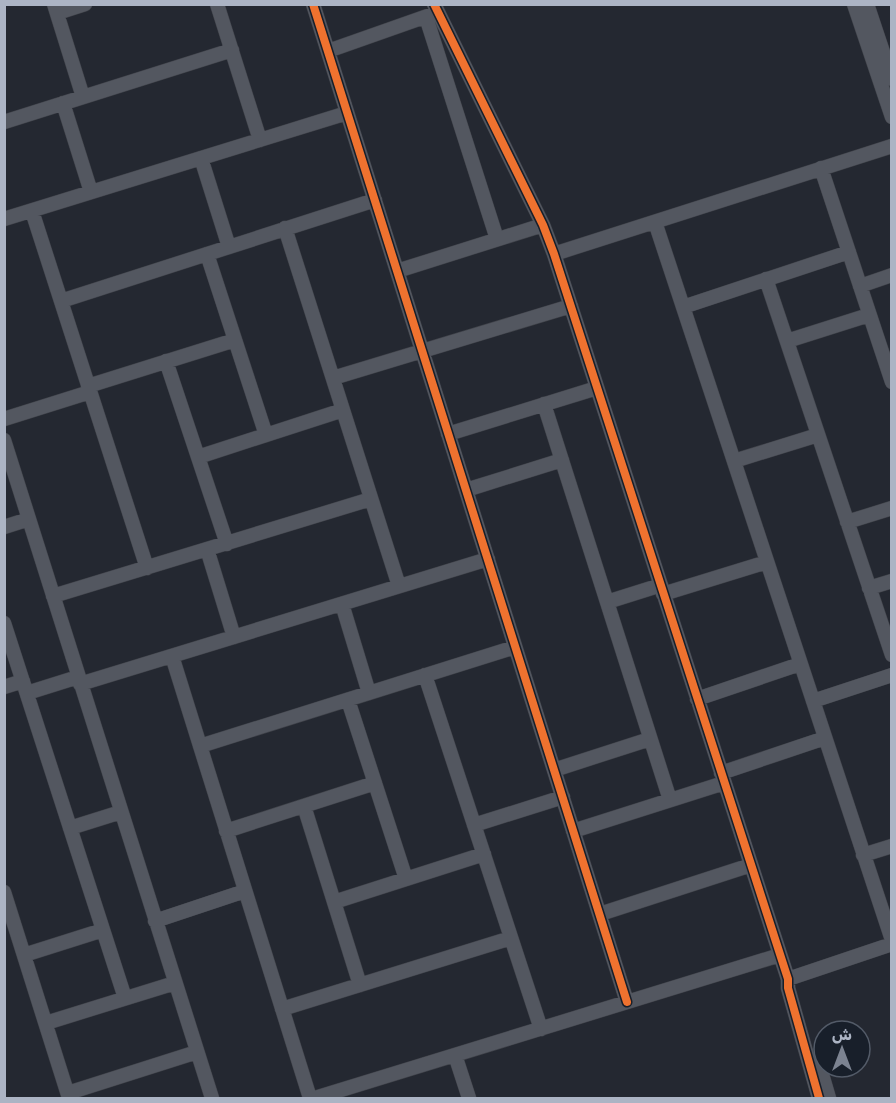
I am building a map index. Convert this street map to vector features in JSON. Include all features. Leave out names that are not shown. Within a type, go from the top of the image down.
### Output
[{"type":"street","points":[[83,97],[56,9],[84,4]]},
{"type":"street","points":[[217,4],[260,140]]},
{"type":"street","points":[[313,4],[627,1002]]},
{"type":"street","points":[[854,4],[891,117]]},
{"type":"street","points":[[867,4],[891,79]]},
{"type":"street","points":[[328,51],[433,11]]},
{"type":"street","points":[[433,11],[543,225],[554,254],[788,978],[788,988],[819,1098]]},
{"type":"street","points":[[433,11],[497,240]]},
{"type":"street","points":[[4,122],[232,51]]},
{"type":"street","points":[[63,103],[91,192]]},
{"type":"street","points":[[4,219],[347,113]]},
{"type":"street","points":[[554,254],[891,146]]},
{"type":"street","points":[[201,158],[229,247]]},
{"type":"street","points":[[821,168],[891,382]]},
{"type":"street","points":[[61,301],[375,200]]},
{"type":"street","points":[[32,211],[147,568]]},
{"type":"street","points":[[655,222],[891,942],[788,978]]},
{"type":"street","points":[[397,271],[543,225]]},
{"type":"street","points":[[285,228],[399,586]]},
{"type":"street","points":[[683,307],[849,252]]},
{"type":"street","points":[[207,254],[266,435]]},
{"type":"street","points":[[860,286],[891,275]]},
{"type":"street","points":[[766,279],[891,655]]},
{"type":"street","points":[[333,378],[571,306]]},
{"type":"street","points":[[787,341],[869,315]]},
{"type":"street","points":[[4,419],[166,361],[235,340]]},
{"type":"street","points":[[166,361],[226,544]]},
{"type":"street","points":[[448,434],[597,388]]},
{"type":"street","points":[[544,405],[670,800]]},
{"type":"street","points":[[198,457],[343,411]]},
{"type":"street","points":[[734,461],[818,435]]},
{"type":"street","points":[[4,440],[212,1098]]},
{"type":"street","points":[[466,490],[561,460]]},
{"type":"street","points":[[53,596],[371,499]]},
{"type":"street","points":[[847,522],[891,508]]},
{"type":"street","points":[[4,527],[29,519]]},
{"type":"street","points":[[207,549],[234,637]]},
{"type":"street","points":[[4,687],[79,681],[172,656],[488,559]]},
{"type":"street","points":[[607,602],[767,562]]},
{"type":"street","points":[[869,588],[891,581]]},
{"type":"street","points":[[342,604],[369,693]]},
{"type":"street","points":[[4,623],[125,998]]},
{"type":"street","points":[[200,746],[515,647]]},
{"type":"street","points":[[172,656],[310,1098]]},
{"type":"street","points":[[697,699],[800,664]]},
{"type":"street","points":[[425,675],[541,1029]]},
{"type":"street","points":[[813,701],[891,675]]},
{"type":"street","points":[[348,700],[406,879]]},
{"type":"street","points":[[573,831],[670,800],[825,738]]},
{"type":"street","points":[[554,770],[650,739]]},
{"type":"street","points":[[226,831],[375,783]]},
{"type":"street","points":[[474,825],[563,797]]},
{"type":"street","points":[[303,806],[360,985]]},
{"type":"street","points":[[70,828],[121,812]]},
{"type":"street","points":[[863,855],[891,846]]},
{"type":"street","points":[[334,902],[484,854]]},
{"type":"street","points":[[600,914],[751,865]]},
{"type":"street","points":[[155,921],[245,891]]},
{"type":"street","points":[[4,892],[68,1096],[197,1052]]},
{"type":"street","points":[[24,955],[103,930]]},
{"type":"street","points":[[282,1009],[511,938]]},
{"type":"street","points":[[315,1098],[780,955]]},
{"type":"street","points":[[788,978],[794,985],[829,1098]]},
{"type":"street","points":[[46,1023],[175,982]]},
{"type":"street","points":[[455,1055],[469,1098]]},
{"type":"cycle path","points":[[313,4],[627,1002]]},
{"type":"cycle path","points":[[434,4],[543,225],[554,254],[788,979],[788,988],[819,1098]]}]
